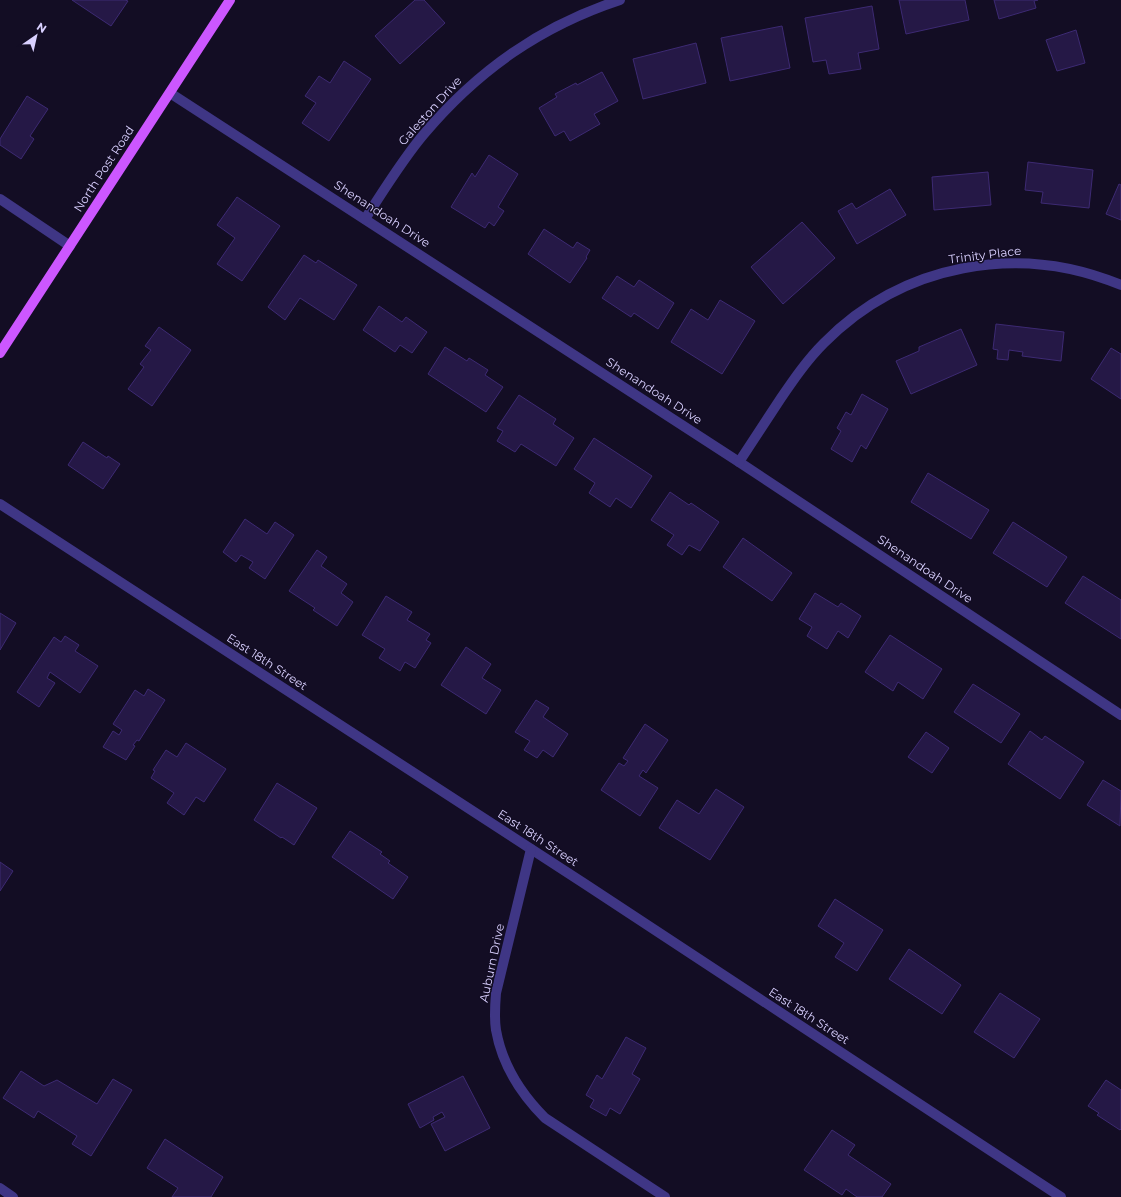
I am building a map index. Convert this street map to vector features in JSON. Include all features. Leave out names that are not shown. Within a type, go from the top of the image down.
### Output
[{"type":"main road","name":"North Post Road","points":[[0,353],[230,0]]},
{"type":"street","name":"Galeston Drive","points":[[365,219],[423,135],[453,101],[469,86],[513,52],[547,32],[582,14],[620,0]]},
{"type":"street","name":"Shenandoah Drive","points":[[170,93],[739,462],[1121,715]]},
{"type":"street","points":[[0,199],[70,246]]},
{"type":"street","name":"Trinity Place","points":[[739,462],[794,378],[808,360],[839,328],[856,314],[895,291],[924,279],[957,269],[1023,263],[1078,270],[1099,276],[1121,285]]},
{"type":"street","name":"East 18th Street","points":[[0,504],[531,849],[1061,1197]]},
{"type":"street","name":"Auburn Drive","points":[[531,849],[496,993],[496,1030],[506,1062],[516,1082],[537,1110],[545,1118],[666,1197]]},
{"type":"street","points":[[0,1188],[13,1197]]},
{"type":"building","points":[[72,0],[125,0],[128,1],[111,26]]},
{"type":"building","points":[[415,0],[424,0],[445,23],[400,64],[375,36]]},
{"type":"building","points":[[899,0],[965,0],[969,20],[906,34]]},
{"type":"building","points":[[994,0],[1038,0],[1034,1],[1036,8],[999,19]]},
{"type":"building","points":[[872,6],[879,49],[858,53],[861,69],[829,74],[826,60],[813,62],[805,18]]},
{"type":"building","points":[[782,26],[790,68],[730,81],[721,38]]},
{"type":"building","points":[[1076,30],[1085,63],[1057,71],[1046,40]]},
{"type":"building","points":[[696,43],[706,83],[643,99],[633,59]]},
{"type":"building","points":[[344,61],[371,79],[329,141],[302,123],[316,103],[305,96],[319,76],[330,83]]},
{"type":"building","points":[[602,72],[618,101],[594,114],[600,124],[570,141],[564,131],[555,136],[539,108],[557,97],[555,94]]},
{"type":"building","points":[[27,96],[48,109],[30,136],[34,139],[21,159],[0,145],[0,139]]},
{"type":"building","points":[[489,155],[518,174],[498,207],[504,211],[494,226],[489,222],[485,228],[451,207],[472,173],[475,177]]},
{"type":"building","points":[[1028,162],[1093,170],[1089,208],[1041,203],[1043,192],[1025,190]]},
{"type":"building","points":[[988,172],[991,205],[934,210],[932,177]]},
{"type":"building","points":[[1119,184],[1121,185],[1121,220],[1106,214]]},
{"type":"building","points":[[890,189],[906,215],[857,244],[838,211],[852,203],[856,209]]},
{"type":"building","points":[[237,197],[280,226],[242,281],[217,264],[235,238],[217,225]]},
{"type":"building","points":[[802,222],[835,258],[783,304],[751,267]]},
{"type":"building","points":[[544,229],[573,248],[577,242],[590,250],[586,257],[587,258],[570,283],[528,254]]},
{"type":"building","points":[[304,255],[316,263],[318,260],[357,285],[334,320],[300,298],[285,320],[268,307]]},
{"type":"building","points":[[617,276],[634,287],[639,280],[674,303],[658,329],[634,313],[631,317],[602,298]]},
{"type":"building","points":[[720,300],[755,321],[722,374],[671,342],[691,309],[708,320]]},
{"type":"building","points":[[379,306],[402,322],[406,317],[427,332],[412,353],[400,345],[395,352],[363,330]]},
{"type":"building","points":[[996,324],[1064,332],[1061,361],[1022,356],[1023,352],[1009,350],[1008,360],[997,359],[998,350],[993,349]]},
{"type":"building","points":[[159,327],[191,350],[152,406],[128,389],[144,367],[140,364],[151,350],[145,346]]},
{"type":"building","points":[[961,329],[977,365],[911,394],[896,361],[919,351],[919,347]]},
{"type":"building","points":[[445,347],[467,361],[469,358],[488,370],[485,375],[503,387],[486,412],[428,374]]},
{"type":"building","points":[[1111,348],[1121,354],[1121,399],[1091,379]]},
{"type":"building","points":[[862,394],[888,409],[866,449],[861,445],[852,462],[831,449],[841,431],[837,428],[846,412],[851,415]]},
{"type":"building","points":[[519,395],[556,419],[553,424],[574,438],[556,466],[521,444],[515,452],[497,441],[503,431],[497,428]]},
{"type":"building","points":[[594,438],[652,476],[631,508],[616,498],[610,507],[589,493],[595,483],[574,469]]},
{"type":"building","points":[[83,442],[107,458],[108,456],[120,464],[103,489],[68,465]]},
{"type":"building","points":[[928,473],[989,510],[971,539],[911,502]]},
{"type":"building","points":[[670,492],[689,505],[691,503],[719,522],[700,551],[689,545],[682,555],[667,545],[674,535],[651,520]]},
{"type":"building","points":[[245,519],[267,534],[275,522],[294,535],[265,579],[249,568],[253,562],[241,555],[236,562],[223,552]]},
{"type":"building","points":[[1013,522],[1067,557],[1047,587],[993,553]]},
{"type":"building","points":[[743,538],[792,573],[772,601],[723,567]]},
{"type":"building","points":[[317,550],[327,557],[321,566],[347,584],[341,593],[353,602],[337,626],[313,610],[315,608],[289,591]]},
{"type":"building","points":[[1083,576],[1121,600],[1121,639],[1065,603]]},
{"type":"building","points":[[815,593],[838,607],[841,603],[861,616],[848,638],[838,631],[827,649],[807,636],[812,627],[799,619]]},
{"type":"building","points":[[386,596],[412,612],[407,620],[430,634],[426,640],[431,643],[415,668],[405,662],[400,671],[379,658],[385,649],[362,635]]},
{"type":"building","points":[[0,613],[16,623],[0,650]]},
{"type":"building","points":[[890,635],[942,669],[923,699],[898,682],[893,691],[865,672]]},
{"type":"building","points":[[65,636],[79,645],[75,651],[98,666],[80,693],[50,672],[47,678],[55,683],[39,707],[17,692],[54,637],[61,642]]},
{"type":"building","points":[[466,647],[491,664],[482,678],[501,690],[486,714],[441,685]]},
{"type":"building","points":[[973,684],[1020,714],[1001,743],[954,712]]},
{"type":"building","points":[[148,689],[165,700],[139,741],[137,740],[133,745],[135,746],[126,760],[103,747],[113,731],[119,735],[122,730],[113,724],[135,690],[144,696]]},
{"type":"building","points":[[536,700],[549,708],[543,717],[568,734],[553,757],[543,750],[537,758],[524,750],[530,741],[515,732]]},
{"type":"building","points":[[645,724],[668,740],[646,773],[643,770],[639,776],[658,788],[640,816],[601,790],[619,763],[624,766],[628,761],[623,758]]},
{"type":"building","points":[[1030,731],[1042,740],[1045,736],[1084,762],[1060,799],[1008,764]]},
{"type":"building","points":[[926,732],[949,748],[932,773],[908,757]]},
{"type":"building","points":[[186,743],[226,769],[204,802],[196,797],[184,815],[167,803],[174,793],[151,778],[155,771],[153,770],[166,750],[177,757]]},
{"type":"building","points":[[1103,780],[1121,791],[1120,826],[1087,805]]},
{"type":"building","points":[[277,783],[317,808],[294,845],[254,820]]},
{"type":"building","points":[[716,789],[744,807],[710,860],[659,828],[677,800],[699,814]]},
{"type":"building","points":[[350,831],[382,852],[380,854],[390,861],[388,863],[408,877],[393,899],[332,857]]},
{"type":"building","points":[[0,862],[13,871],[0,891]]},
{"type":"building","points":[[835,899],[883,930],[857,971],[835,957],[844,943],[818,926]]},
{"type":"building","points":[[909,949],[961,985],[942,1014],[889,979]]},
{"type":"building","points":[[1000,993],[1040,1019],[1014,1058],[974,1032]]},
{"type":"building","points":[[626,1037],[646,1048],[632,1074],[640,1079],[620,1114],[610,1108],[606,1116],[590,1107],[594,1100],[586,1095],[597,1075],[602,1079]]},
{"type":"building","points":[[21,1071],[44,1086],[57,1080],[97,1104],[113,1079],[132,1090],[91,1156],[72,1144],[77,1136],[38,1111],[34,1118],[3,1098]]},
{"type":"building","points":[[463,1076],[490,1128],[445,1151],[431,1124],[445,1117],[442,1112],[433,1117],[434,1120],[420,1128],[408,1104]]},
{"type":"building","points":[[1106,1080],[1121,1090],[1120,1130],[1097,1115],[1099,1113],[1088,1106]]},
{"type":"building","points":[[832,1130],[855,1145],[848,1155],[891,1184],[882,1197],[857,1197],[846,1189],[842,1195],[804,1170]]},
{"type":"building","points":[[165,1139],[223,1177],[211,1197],[172,1197],[178,1188],[147,1168]]}]
